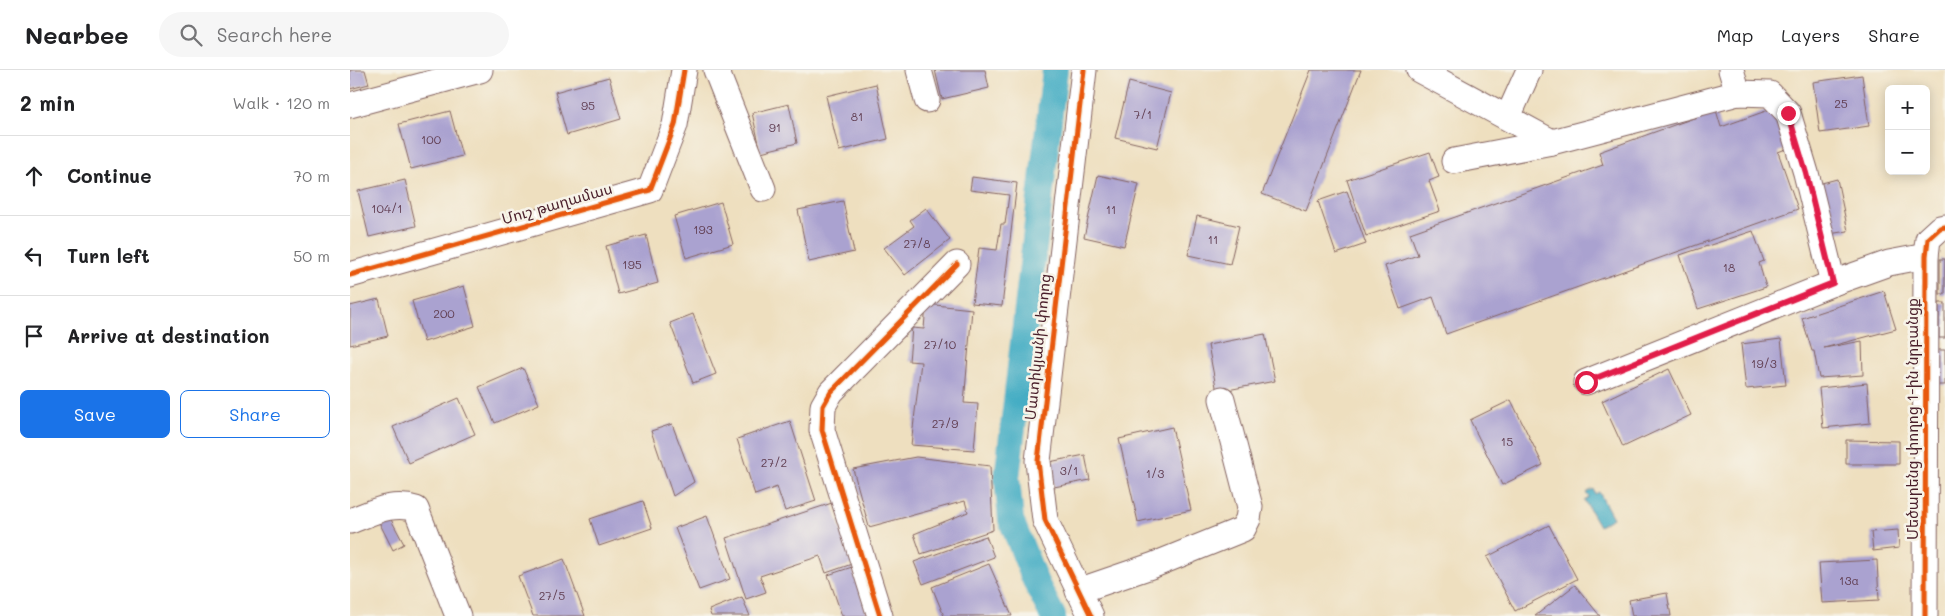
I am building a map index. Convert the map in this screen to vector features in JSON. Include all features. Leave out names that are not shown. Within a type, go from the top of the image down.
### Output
[{"type":"street","points":[[350,105],[480,70]]},
{"type":"street","name":"Մուշ թաղամաս","points":[[350,275],[650,190],[675,126],[684,70]]},
{"type":"street","points":[[716,70],[763,189]]},
{"type":"street","points":[[919,70],[927,100]]},
{"type":"street","name":"Մատիկյանի փողոց","points":[[1084,70],[1038,461],[1044,520],[1091,616]]},
{"type":"street","points":[[1419,70],[1552,142]]},
{"type":"street","points":[[1508,117],[1529,70]]},
{"type":"street","points":[[1454,161],[1552,142],[1734,81],[1770,94],[1788,113],[1806,173],[1833,283]]},
{"type":"street","name":"Մեծարենց փողոց 1-ին նրբանցք","points":[[1925,616],[1926,256],[1928,239],[1943,227]]},
{"type":"street","points":[[1586,382],[1833,283],[1889,263],[1926,256]]},
{"type":"street","points":[[880,616],[822,430],[823,406],[831,392],[957,264]]},
{"type":"street","points":[[1078,591],[1154,565],[1242,529],[1248,519],[1250,507],[1222,399]]},
{"type":"street","points":[[350,521],[389,506],[403,505],[416,509],[458,616]]},
{"type":"water","points":[[1593,489],[1595,494],[1599,492],[1613,518],[1599,526],[1584,500],[1589,497],[1586,493]]},
{"type":"building","points":[[350,70],[365,70],[369,84],[350,89]]},
{"type":"building","points":[[935,70],[985,70],[989,88],[942,99]]},
{"type":"building","points":[[1311,70],[1361,70],[1306,211],[1262,194]]},
{"type":"building","points":[[1862,75],[1869,126],[1820,133],[1813,82]]},
{"type":"building","points":[[609,77],[621,119],[567,135],[555,92]]},
{"type":"building","points":[[1129,82],[1171,93],[1157,148],[1115,138]]},
{"type":"building","points":[[876,84],[888,139],[839,151],[826,96]]},
{"type":"building","points":[[789,104],[797,143],[761,152],[752,113]]},
{"type":"building","points":[[1777,107],[1791,147],[1778,152],[1798,209],[1446,334],[1433,297],[1400,309],[1385,266],[1418,255],[1410,233],[1603,165],[1599,152],[1716,110],[1721,127]]},
{"type":"building","points":[[450,111],[462,156],[411,169],[399,124]]},
{"type":"building","points":[[1430,152],[1439,177],[1429,181],[1440,211],[1366,236],[1347,180]]},
{"type":"building","points":[[1098,175],[1139,184],[1124,246],[1084,237]]},
{"type":"building","points":[[972,177],[1017,183],[1002,306],[972,303],[979,248],[997,250],[1001,224],[1005,224],[1009,195],[970,190]]},
{"type":"building","points":[[1837,179],[1848,231],[1829,234],[1818,184]]},
{"type":"building","points":[[405,180],[416,226],[369,237],[358,191]]},
{"type":"building","points":[[1347,191],[1366,244],[1336,254],[1318,201]]},
{"type":"building","points":[[843,201],[854,252],[809,262],[798,210]]},
{"type":"building","points":[[721,202],[733,244],[686,258],[674,216]]},
{"type":"building","points":[[926,208],[950,240],[905,275],[884,248],[914,226],[910,220]]},
{"type":"building","points":[[1197,216],[1239,226],[1230,264],[1188,255]]},
{"type":"building","points":[[1753,231],[1764,261],[1759,263],[1766,287],[1698,309],[1680,255]]},
{"type":"building","points":[[646,235],[658,283],[618,294],[606,246]]},
{"type":"building","points":[[1940,259],[1945,259],[1945,294],[1940,294]]},
{"type":"building","points":[[464,286],[475,326],[424,342],[412,301]]},
{"type":"building","points":[[1884,291],[1896,329],[1824,348],[1862,341],[1863,375],[1819,378],[1814,351],[1812,351],[1802,318]]},
{"type":"building","points":[[379,299],[388,336],[350,345],[350,306]]},
{"type":"building","points":[[1939,303],[1945,303],[1945,338],[1939,338]]},
{"type":"building","points":[[926,304],[972,309],[964,403],[978,404],[974,450],[911,445],[921,362],[909,361],[912,328],[924,329]]},
{"type":"building","points":[[693,314],[716,374],[693,383],[670,323]]},
{"type":"building","points":[[1265,334],[1275,381],[1217,392],[1208,345]]},
{"type":"building","points":[[1781,339],[1786,385],[1746,389],[1741,344]]},
{"type":"building","points":[[1938,350],[1945,350],[1945,385],[1938,385]]},
{"type":"building","points":[[523,368],[539,404],[495,423],[479,387]]},
{"type":"building","points":[[1669,369],[1691,415],[1623,447],[1602,401]]},
{"type":"building","points":[[1867,383],[1870,423],[1823,428],[1819,388]]},
{"type":"building","points":[[459,398],[475,434],[409,463],[393,427]]},
{"type":"building","points":[[1511,400],[1543,465],[1502,485],[1470,420]]},
{"type":"building","points":[[790,421],[816,501],[785,511],[777,487],[755,495],[737,439]]},
{"type":"building","points":[[672,424],[694,482],[673,496],[651,431]]},
{"type":"building","points":[[1172,427],[1191,510],[1138,522],[1119,439]]},
{"type":"building","points":[[1846,440],[1899,441],[1899,464],[1846,464]]},
{"type":"building","points":[[1085,455],[1090,480],[1054,487],[1049,462]]},
{"type":"building","points":[[916,457],[990,466],[993,530],[921,554],[914,534],[968,512],[965,501],[869,527],[853,469]]},
{"type":"building","points":[[643,501],[652,528],[599,546],[590,519]]},
{"type":"building","points":[[832,503],[852,564],[826,573],[820,556],[760,576],[766,592],[746,599],[726,538]]},
{"type":"building","points":[[388,514],[404,544],[393,550],[378,520]]},
{"type":"building","points":[[707,516],[730,579],[699,590],[675,528]]},
{"type":"building","points":[[1549,525],[1577,579],[1515,611],[1487,557]]},
{"type":"building","points":[[1898,530],[1899,548],[1873,551],[1871,532]]},
{"type":"building","points":[[986,536],[994,557],[923,584],[914,562]]},
{"type":"building","points":[[564,559],[585,616],[533,616],[518,576]]},
{"type":"building","points":[[1877,560],[1879,600],[1822,603],[1819,563]]},
{"type":"building","points":[[989,564],[1012,616],[944,616],[932,587]]},
{"type":"building","points":[[852,567],[868,616],[842,616],[828,575]]},
{"type":"building","points":[[1575,585],[1600,616],[1535,616]]},
{"type":"building","points":[[1667,593],[1671,616],[1632,616],[1629,600]]},
{"type":"building","points":[[742,597],[750,616],[711,616],[709,610]]},
{"type":"waterway","points":[[1053,616],[1036,583],[1011,520],[1007,478],[1055,70]]},
{"type":"cycle path","points":[[350,275],[650,190],[675,125],[684,70]]},
{"type":"cycle path","points":[[1084,70],[1038,461],[1045,520],[1091,616]]},
{"type":"cycle path","points":[[1925,616],[1926,256],[1928,239],[1940,228],[1945,227]]},
{"type":"cycle path","points":[[880,616],[822,430],[823,406],[831,392],[957,264]]},
{"type":"route","points":[[1586,382],[1833,283],[1806,173],[1788,113]]}]
